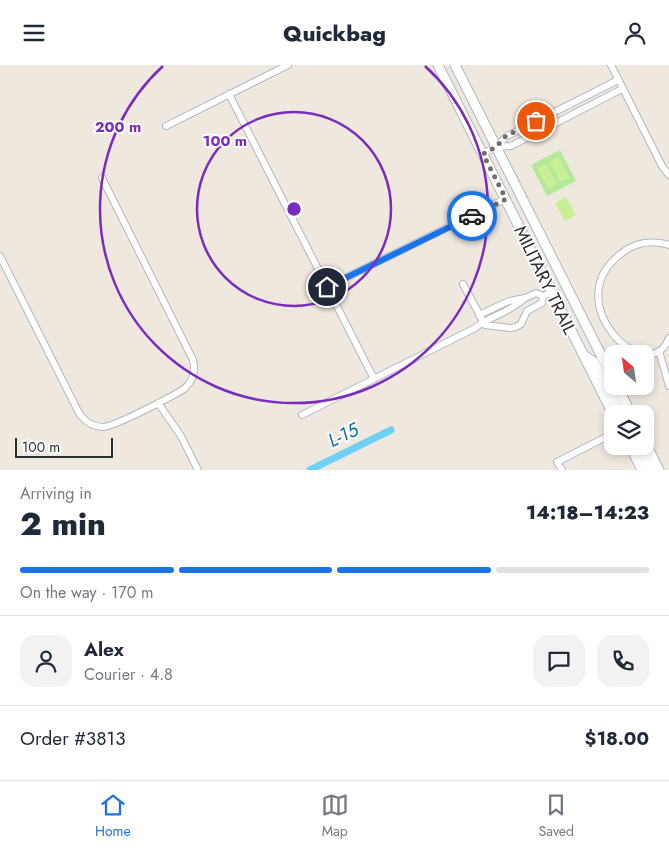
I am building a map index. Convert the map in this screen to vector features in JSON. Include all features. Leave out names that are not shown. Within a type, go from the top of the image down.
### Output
[{"type":"main road","name":"MILITARY TRAIL","points":[[438,65],[506,199],[547,294],[583,354],[609,405]]},
{"type":"main road","name":"MILITARY TRAIL","points":[[455,65],[604,361]]},
{"type":"main road","points":[[583,354],[594,362],[616,405]]},
{"type":"main road","points":[[634,455],[642,470]]},
{"type":"main road","points":[[644,455],[652,470]]},
{"type":"main road","points":[[652,455],[659,470]]},
{"type":"street","points":[[166,126],[288,65]]},
{"type":"street","points":[[611,65],[662,166],[669,175]]},
{"type":"street","points":[[483,154],[496,147],[506,136],[618,80]]},
{"type":"street","points":[[496,147],[511,146],[622,89]]},
{"type":"street","points":[[229,94],[374,379]]},
{"type":"street","points":[[0,256],[83,419],[95,426],[109,426],[180,392],[187,386],[194,374],[193,359],[102,178]]},
{"type":"street","points":[[327,287],[506,199]]},
{"type":"street","points":[[669,244],[647,242],[620,254],[608,267],[603,276],[599,294],[605,325],[617,339],[632,350],[650,354],[659,351],[666,345],[669,338]]},
{"type":"street","points":[[302,415],[474,328],[481,318],[520,303],[536,293],[547,294],[542,303],[527,311],[521,323],[516,327],[484,325],[481,318],[463,283]]},
{"type":"street","points":[[497,311],[500,327]]},
{"type":"street","points":[[659,351],[669,386]]},
{"type":"street","points":[[158,403],[181,436],[198,470]]},
{"type":"street","points":[[562,470],[558,461],[604,438]]},
{"type":"green space","points":[[560,150],[576,181],[547,196],[531,165]]},
{"type":"green space","points":[[559,157],[570,178],[560,182],[550,162]]},
{"type":"green space","points":[[547,164],[557,184],[548,189],[537,168]]},
{"type":"green space","points":[[566,197],[576,215],[565,221],[555,203]]},
{"type":"waterway","name":"L-15","points":[[310,470],[391,430]]},
{"type":"way so far","points":[[472,216],[506,199],[483,154],[496,147],[506,136],[536,121]]},
{"type":"route","points":[[327,287],[472,216]]}]
